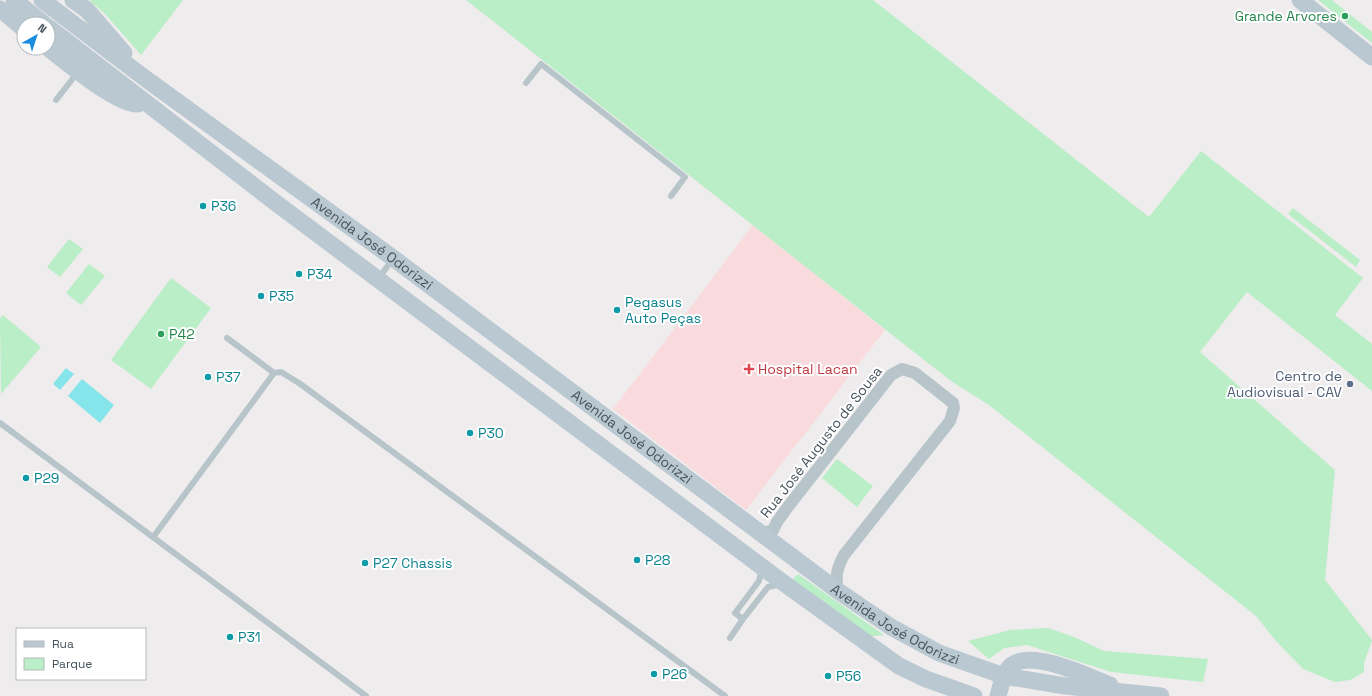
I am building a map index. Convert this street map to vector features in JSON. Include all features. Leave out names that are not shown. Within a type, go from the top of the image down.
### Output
[{"type":"main road","points":[[14,0],[34,16]]},
{"type":"main road","name":"Avenida José Odorizzi","points":[[42,0],[146,79],[393,258],[838,591],[890,627],[939,653],[1004,676],[1066,691],[1161,696]]},
{"type":"main road","name":"Avenida José Odorizzi","points":[[72,0],[86,10],[146,79]]},
{"type":"main road","points":[[1300,0],[1372,57]]},
{"type":"main road","points":[[0,9],[16,22]]},
{"type":"main road","name":"Avenida José Odorizzi","points":[[56,33],[144,103],[378,279],[760,573],[785,584],[899,666],[926,679],[974,696]]},
{"type":"main road","name":"Avenida José Odorizzi","points":[[56,54],[117,97],[134,104],[144,103]]},
{"type":"main road","points":[[998,696],[1004,676],[1012,665],[1023,661],[1034,660],[1056,665],[1135,694]]},
{"type":"street","name":"Rua José Augusto de Sousa","points":[[762,534],[773,530],[787,508],[891,374],[902,369],[915,373],[953,403],[953,414],[950,421],[844,555],[837,569],[838,591]]},
{"type":"lane","points":[[526,83],[541,64],[595,106],[685,177],[671,196]]},
{"type":"lane","points":[[56,100],[78,71]]},
{"type":"lane","points":[[378,279],[393,258]]},
{"type":"lane","points":[[227,338],[274,373],[281,372],[299,383],[725,696]]},
{"type":"lane","points":[[154,536],[274,373]]},
{"type":"lane","points":[[0,423],[154,536],[366,696]]},
{"type":"lane","points":[[743,618],[735,613],[760,573],[768,588]]},
{"type":"lane","points":[[730,638],[743,618],[768,588],[785,584]]},
{"type":"shaded area","name":"Hospital Lacan","points":[[753,225],[885,330],[746,510],[613,409]]},
{"type":"green space","points":[[89,0],[183,0],[141,55],[105,14]]},
{"type":"green space","points":[[466,0],[873,0],[1149,217],[1201,151],[1363,278],[1335,315],[1372,344],[1372,391],[1247,292],[1200,352],[1335,470],[1325,580],[1372,640],[1364,663],[1364,672],[1350,680],[1335,682],[1303,669],[1276,641],[1256,616],[989,405],[951,381]]},
{"type":"green space","name":"Grande Arvores","points":[[1318,0],[1332,0],[1372,32],[1372,43]]},
{"type":"green space","points":[[1293,208],[1360,260],[1356,267],[1288,214]]},
{"type":"green space","points":[[69,239],[83,249],[60,277],[47,267]]},
{"type":"green space","points":[[89,264],[105,276],[81,305],[66,293]]},
{"type":"green space","name":"P42","points":[[171,278],[211,308],[151,389],[111,360]]},
{"type":"green space","points":[[3,315],[41,347],[1,394],[0,318]]},
{"type":"green space","points":[[837,459],[873,486],[857,507],[822,478]]},
{"type":"green space","points":[[798,574],[884,635],[866,637],[792,580]]},
{"type":"green space","points":[[1048,628],[1074,637],[1104,651],[1208,659],[1203,682],[1111,672],[1027,645],[1004,648],[989,659],[968,641],[1010,630]]},
{"type":"water","points":[[66,368],[74,374],[60,390],[53,384]]},
{"type":"water","points":[[82,379],[114,405],[100,423],[68,396]]},
{"type":"place","name":"Grande Arvores","points":[[1345,16]]},
{"type":"place","name":"P36","points":[[203,206]]},
{"type":"place","name":"P34","points":[[299,274]]},
{"type":"place","name":"P35","points":[[261,296]]},
{"type":"place","name":"Pegasus Auto Peças","points":[[617,310]]},
{"type":"place","name":"P42","points":[[161,334]]},
{"type":"place","name":"Hospital Lacan","points":[[749,369]]},
{"type":"place","name":"P37","points":[[208,377]]},
{"type":"place","name":"Centro de Audiovisual - CAV","points":[[1350,384]]},
{"type":"place","name":"P30","points":[[470,433]]},
{"type":"place","name":"P29","points":[[26,478]]},
{"type":"place","name":"P28","points":[[637,560]]},
{"type":"place","name":"P27 Chassis","points":[[365,563]]},
{"type":"place","name":"P31","points":[[230,637]]},
{"type":"place","name":"P26","points":[[654,674]]},
{"type":"place","name":"P56","points":[[828,676]]}]
